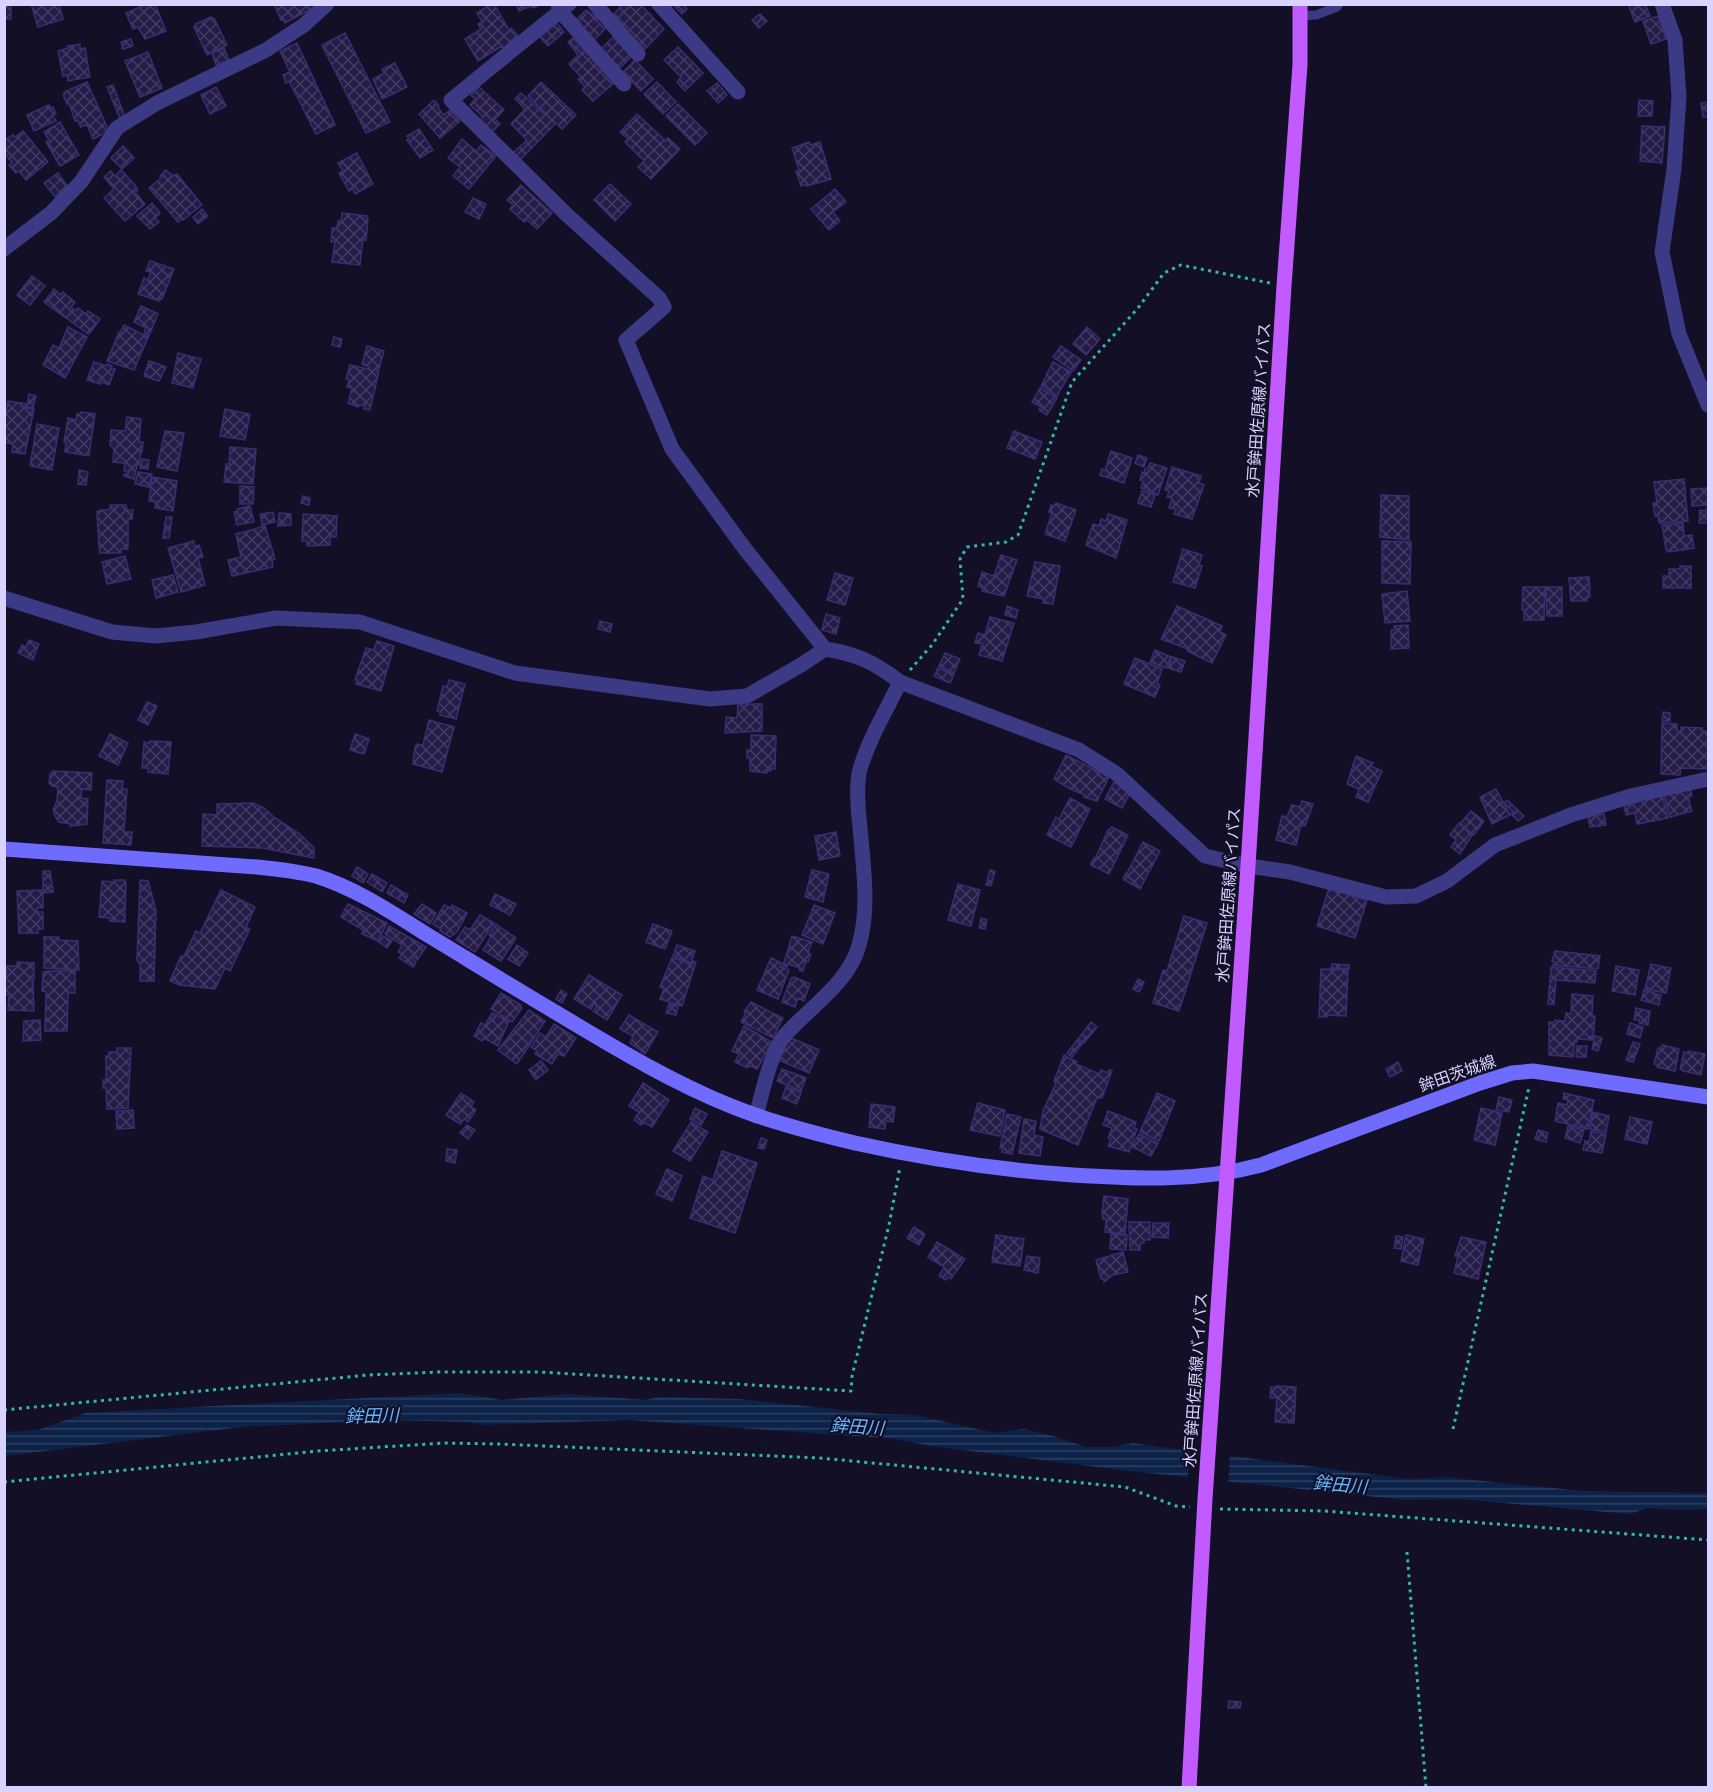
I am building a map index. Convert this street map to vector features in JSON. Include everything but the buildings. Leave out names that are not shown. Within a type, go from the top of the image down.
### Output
[{"type":"main road","name":"水戸鉾田佐原線バイパス","points":[[1189,1788],[1209,1437],[1300,65],[1300,10]]},
{"type":"street","points":[[4,249],[51,213],[81,182],[117,128],[157,103],[266,50],[304,25],[327,4]]},
{"type":"street","points":[[595,4],[638,54]]},
{"type":"street","points":[[659,4],[738,92]]},
{"type":"street","points":[[1662,4],[1675,40],[1679,97],[1674,169],[1662,252],[1679,334],[1708,405]]},
{"type":"street","points":[[624,84],[562,7],[451,100],[566,214],[659,297],[664,308],[626,340],[672,449],[745,549],[825,649]]},
{"type":"street","points":[[4,598],[112,632],[156,636],[196,632],[276,618],[360,622],[515,674],[710,699],[747,696],[825,649],[851,653],[879,665],[900,682],[1080,750],[1117,774],[1205,856],[1248,866],[1290,872],[1386,897],[1416,896],[1447,881],[1495,845],[1549,823],[1631,796],[1708,778]]},
{"type":"street","points":[[756,1116],[768,1071],[783,1036],[848,970],[859,946],[864,918],[865,884],[857,797],[859,774],[867,751],[900,682]]},
{"type":"street","name":"鉾田茨城線","points":[[4,849],[257,867],[294,871],[319,877],[387,910],[567,1020],[668,1078],[731,1106],[756,1116],[822,1135],[902,1154],[969,1165],[1053,1173],[1155,1178],[1227,1174],[1261,1166],[1480,1083],[1512,1073],[1533,1071],[1708,1097]]},
{"type":"lane","points":[[1300,10],[1316,15],[1337,7],[1339,4]]},
{"type":"path","points":[[900,682],[932,645],[963,599],[960,559],[967,547],[1006,542],[1018,535],[1072,382],[1138,308],[1164,273],[1181,265],[1284,286]]},
{"type":"path","points":[[1453,1429],[1533,1071]]},
{"type":"path","points":[[4,1410],[369,1375],[439,1371],[540,1372],[851,1391],[852,1376],[889,1225],[902,1154]]},
{"type":"path","points":[[4,1482],[318,1451],[446,1443],[499,1444],[843,1460],[1125,1487],[1176,1506],[1205,1504],[1323,1511],[1708,1540]]},
{"type":"path","points":[[1407,1552],[1426,1788]]},
{"type":"water","name":"鉾田川","points":[[459,1393],[502,1400],[566,1394],[645,1400],[658,1397],[739,1399],[881,1414],[915,1415],[995,1433],[1024,1429],[1086,1447],[1113,1447],[1132,1443],[1409,1479],[1444,1477],[1583,1491],[1708,1493],[1708,1509],[1648,1508],[1630,1514],[1459,1499],[1405,1500],[1129,1471],[930,1446],[895,1439],[629,1420],[479,1425],[470,1422],[385,1420],[242,1427],[5,1456],[4,1432],[38,1430],[85,1413]]},
{"type":"pier","points":[[1190,1448],[1230,1454],[1228,1484],[1188,1480]]}]
